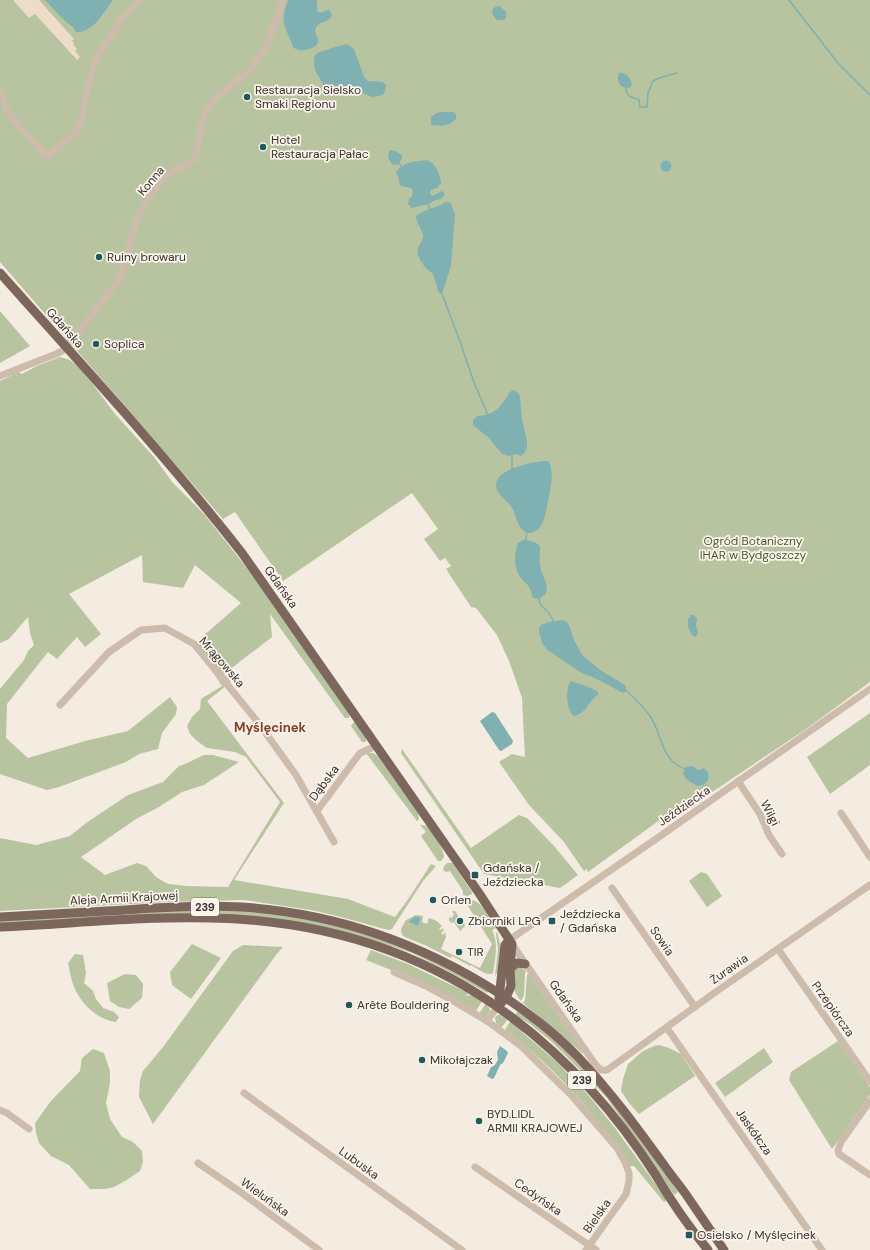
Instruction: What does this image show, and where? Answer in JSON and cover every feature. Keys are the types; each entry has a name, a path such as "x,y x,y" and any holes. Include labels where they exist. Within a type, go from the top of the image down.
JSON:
{"main road":[{"name":"Gdańska","path":"0,272 168,462 221,526 263,582 479,893 510,942"},
{"name":"Aleja Armii Krajowej","path":"0,917 192,907 242,907 280,911 332,921 389,938 430,955 483,983 503,996 540,1022 577,1056 617,1102 683,1191 724,1250"},
{"name":"Aleja Armii Krajowej","path":"0,927 192,918 240,919 290,924 332,933 368,942 422,963 456,980 498,1006 547,1046 583,1081 619,1124 652,1170 661,1187 682,1217 708,1250"},
{"path":"498,1006 503,996 511,986 506,970 510,942"},
{"path":"483,983 497,979 506,970 517,963 525,964"}],"street":[{"path":"0,91 5,100 4,106 6,110 43,153 48,156 76,133 82,118 86,94 96,58 119,22 140,0"},
{"name":"Konna","path":"66,347 92,315 121,274 138,217 152,193 173,171 189,163 195,158 206,111 215,98 250,71 266,48 283,0"},
{"path":"0,376 56,354 66,347"},
{"name":"Mrągowska","path":"60,705 109,652 141,630 165,628 197,647 257,721 296,774 317,811"},
{"name":"Jeździecka","path":"510,942 870,689"},
{"name":"Dąbska","path":"334,842 317,811 360,753 376,746"},
{"name":"Wilgi","path":"738,781 760,814 769,835 782,854"},
{"path":"841,813 870,857"},
{"name":"Żurawia","path":"601,1070 607,1070 870,885"},
{"name":"Sowia","path":"612,888 695,1007"},
{"name":"Gdańska","path":"510,942 595,1064 601,1070"},
{"name":"Przepiórcza","path":"778,949 870,1081"},
{"path":"394,972 426,986 487,1022 498,1006"},
{"name":"Bielska","path":"487,1022 521,1046 546,1069 571,1095 617,1148 625,1162 629,1173 629,1182 626,1194 588,1247"},
{"name":"Jaskółcza","path":"667,1028 822,1250"},
{"name":"Lubuska","path":"244,1093 462,1250"},
{"path":"870,1101 841,1142 838,1150 839,1154 870,1175"},
{"path":"0,1110 7,1113 29,1129"},
{"name":"Wieluńska","path":"198,1163 239,1191 319,1250"},
{"name":"Cedyńska","path":"475,1167 588,1247 596,1250"}],"green space":[{"name":"Ogród Botaniczny IHAR w Bydgoszczy","path":"0,0 870,0 870,682 809,727 684,811 674,815 668,814 588,872 587,869 584,871 564,842 529,805 499,762 512,754 525,757 522,698 509,661 497,635 476,608 471,607 446,569 451,566 445,558 440,561 424,539 438,529 412,493 283,581 235,512 223,519 0,262"},
{"path":"0,311 30,346 0,363"},
{"path":"60,357 70,360 79,367 115,414 154,457 173,483 204,514 268,595 349,714 349,718 345,718 270,614 272,637 224,674 231,682 207,701 284,803 234,880 348,899 395,917 431,864 436,866 423,881 392,929 388,930 311,910 244,900 169,902 0,911 0,838 36,845 70,836 86,823 128,795 163,782 179,766 204,755 213,755 239,762 204,785 182,792 159,807 136,819 81,857 105,875 137,863 146,866 156,877 168,884 228,887 280,802 246,757 235,752 207,748 190,734 187,726 192,717 200,709 201,699 222,686 194,644 241,603 195,565 183,588 143,582 142,555 69,594 101,634 85,647 77,637 57,659 48,652 7,704 6,738 28,758 85,741 128,731 170,697 177,707 176,714 162,733 158,749 139,754 126,762 47,790 0,774 0,689 24,660 28,651 34,645 30,633 28,617 9,639 0,643 0,381 18,372 22,374"},
{"path":"870,713 870,765 830,794 807,757"},
{"path":"355,722 366,738 366,742 362,742 351,726"},
{"path":"402,749 471,848 519,815 527,818 554,846 578,875 560,888 484,874 401,753"},
{"path":"366,753 373,753 378,756 418,813 419,819 417,821"},
{"path":"420,825 425,825 429,828 438,840 444,854 441,861 438,861 421,836 426,832"},
{"path":"447,863 452,863 454,865 472,894 467,896 463,895 463,891 450,871 446,872 443,870"},
{"path":"701,872 707,874 722,896 707,907 689,881"},
{"path":"472,900 476,901 486,911 496,928 492,930 496,952 493,973 491,974 485,973 452,956 451,958 402,935 401,929 406,920 416,915 423,916 422,922 427,924 429,918 437,921 442,926 439,929 441,930 443,928 444,930 441,933 443,935 445,932 446,937 441,949 480,968 492,944 468,906 469,902","holes":["415,916 421,918 418,926 408,922"]},
{"path":"230,910 273,913 332,924 405,947 489,990 487,993 412,953 392,946 347,933 291,921 0,924 0,920 160,911"},
{"path":"455,911 459,917 456,920 460,925 464,923 465,926 460,931 454,922 451,923 449,920 449,917 452,918 454,914 452,912"},
{"path":"497,931 501,948 498,972 495,976 498,949"},
{"path":"192,944 221,958 191,999 172,985 170,972"},
{"path":"243,945 283,947 153,1124 139,1097 140,1080 143,1071 163,1047 233,951"},
{"path":"371,950 408,964 468,993 466,996 471,995 482,1001 476,1011 428,985 366,960"},
{"path":"75,954 83,955 86,973 84,983 93,991 96,999 103,1008 114,1012 119,1017 116,1022 109,1021 97,1015 86,1005 77,993 72,981 68,963"},
{"path":"520,967 526,971 524,995 521,1001 513,986 513,973 515,969"},
{"path":"528,973 583,1054 523,1003 525,1000"},
{"path":"125,974 136,975 143,984 142,998 129,1009 119,1007 110,1001 107,983"},
{"path":"486,1003 490,1010 487,1016 484,1017 479,1014"},
{"path":"518,1011 551,1037 604,1091 678,1192 674,1195 607,1098 552,1042 530,1024 515,1015"},
{"path":"498,1015 503,1015 501,1018 504,1016 508,1019 501,1028 496,1023 495,1017"},
{"path":"511,1020 523,1033 557,1062 589,1096 615,1128 667,1200 664,1202 634,1166 629,1166 596,1119 561,1079 540,1059 505,1030"},
{"path":"838,1041 870,1087 870,1095 832,1149 789,1080 791,1072"},
{"path":"659,1045 681,1054 695,1076 639,1114 621,1091 623,1079 628,1064 643,1051"},
{"path":"764,1048 773,1062 725,1097 715,1083"},
{"path":"93,1049 104,1053 110,1071 110,1083 106,1103 110,1119 122,1137 133,1142 142,1151 143,1162 140,1171 114,1187 105,1189 90,1189 69,1165 51,1156 39,1143 35,1123 51,1101 80,1071 82,1058"}],"shaded area":[{"path":"13,0 39,0 74,39 72,41 74,43 73,45 77,49 75,51 80,57 77,60 35,14 29,18"}],"water":[{"path":"45,0 113,0 93,25 88,29 76,32 73,27 65,21"},
{"path":"288,0 317,0 317,11 320,13 327,10 330,11 332,15 329,20 320,23 316,28 315,32 318,41 316,46 302,50 298,50 293,47 284,25 285,8"},
{"path":"500,6 506,12 506,18 504,20 497,20 492,14 495,7"},
{"path":"347,44 354,49 364,77 368,81 383,82 386,85 383,95 372,97 361,92 343,94 324,86 315,70 314,57 317,53"},
{"path":"619,73 624,73 631,80 632,85 629,88 621,86 618,82"},
{"path":"442,112 453,112 456,114 456,119 445,125 431,125 431,117"},
{"path":"391,150 402,155 402,158 396,165 392,164 388,158 389,151"},
{"path":"427,160 435,166 439,173 441,183 437,188 431,190 430,193 432,196 442,191 445,194 441,199 412,208 408,204 413,191 411,188 401,186 396,173 398,169 405,164"},
{"path":"664,161 668,161 670,162 670,170 664,171 661,168 661,164"},
{"path":"446,202 451,203 455,215 451,266 442,294 438,292 433,274 423,265 419,256 418,249 423,237 416,216"},
{"path":"513,390 520,396 522,420 527,441 527,448 521,456 515,454 508,456 502,454 489,438 473,425 473,420 477,416 495,411"},
{"path":"546,461 549,462 551,467 552,477 546,514 537,530 526,533 519,526 511,506 498,492 496,483 499,477 514,468"},
{"path":"523,540 528,540 540,546 540,566 547,590 546,594 539,599 533,598 527,584 518,574 515,556 518,543"},
{"path":"691,615 694,615 697,619 696,626 698,632 696,637 692,635 688,627 688,619"},
{"path":"562,620 567,622 582,655 600,670 625,685 627,691 623,693 580,672 549,651 543,645 539,632 541,625"},
{"path":"571,681 591,688 599,694 582,712 574,716 569,709 567,699 568,688"},
{"path":"492,712 495,713 513,741 512,744 501,751 480,721"},
{"path":"693,766 698,770 704,768 708,772 708,781 704,785 697,786 686,779 683,773 686,767"},
{"path":"415,916 421,918 418,926 408,922"},
{"path":"500,1046 508,1053 492,1079 487,1076 491,1067 494,1066 498,1060 497,1052"}],"waterway":[{"path":"789,0 838,63 870,95"},
{"path":"626,88 627,94 630,97 639,100 640,107 647,107 648,93 653,81 677,73"},
{"path":"428,204 430,209"},
{"path":"442,294 475,385 488,415"},
{"path":"512,455 512,469"},
{"path":"526,540 527,533"},
{"path":"539,599 540,604 549,613 554,622"},
{"path":"627,691 650,716 666,753 671,760 685,769"}],"place":[{"name":"Restauracja Sielsko Smaki Regionu","path":"247,97"},
{"name":"Hotel Restauracja Pałac","path":"263,147"},
{"name":"Ruiny browaru","path":"99,257"},
{"name":"Soplica","path":"96,344"},
{"name":"Gdańska / Jeździecka","path":"475,875"},
{"name":"Orlen","path":"433,900"},
{"name":"Zbiorniki LPG","path":"460,921"},
{"name":"Jeździecka / Gdańska","path":"552,921"},
{"name":"TIR","path":"459,952"},
{"name":"Arête Bouldering","path":"349,1005"},
{"name":"Mikołajczak","path":"422,1060"},
{"name":"BYD.LIDL ARMII KRAJOWEJ","path":"479,1121"},
{"name":"Osielsko / Myślęcinek","path":"689,1235"}],"district":[{"name":"Myślęcinek","path":"270,727"}]}
